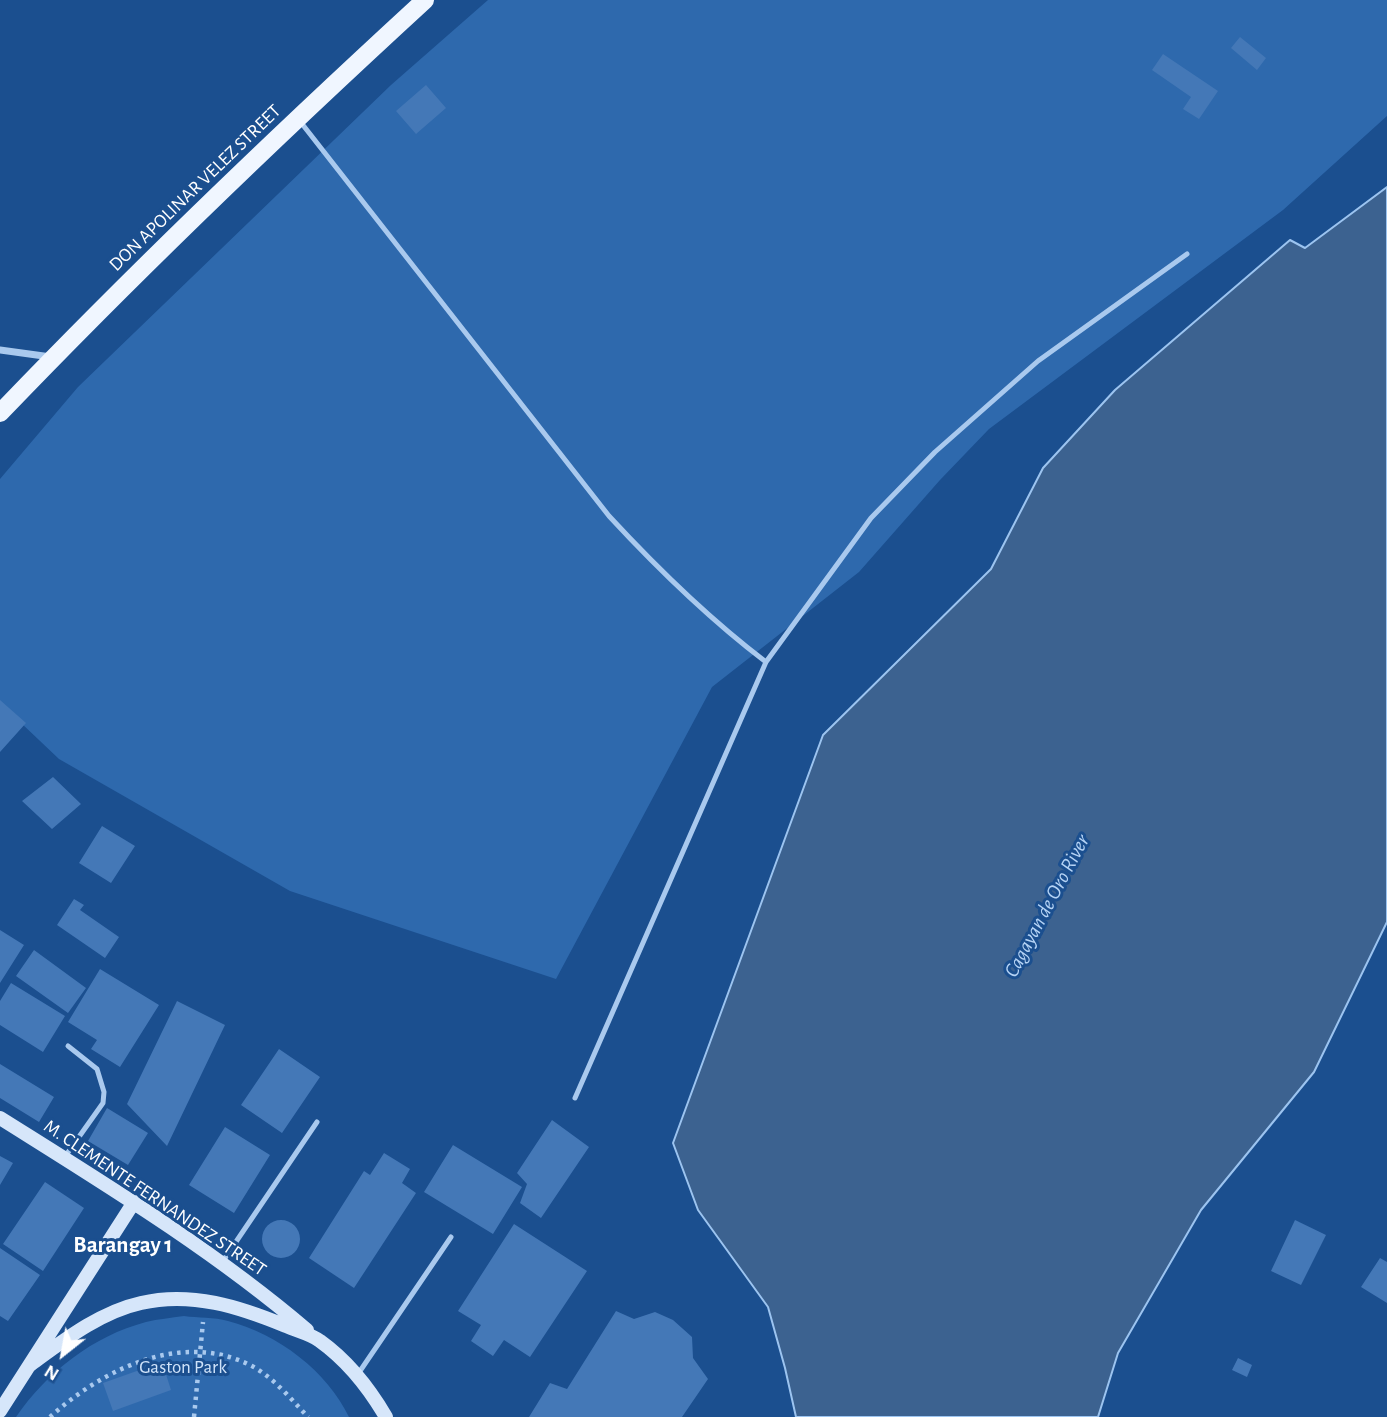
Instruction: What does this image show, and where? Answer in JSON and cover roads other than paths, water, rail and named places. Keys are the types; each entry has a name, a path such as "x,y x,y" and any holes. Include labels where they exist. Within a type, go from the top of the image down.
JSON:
{"main road":[{"name":"DON APOLINAR VELEZ STREET","path":"0,413 53,357 297,118 425,0"}],"street":[{"path":"0,350 53,357"},
{"name":"M. CLEMENTE FERNANDEZ STREET","path":"0,1118 134,1202 222,1263 319,1340 358,1375 386,1417"},
{"path":"0,1411 134,1202"},
{"path":"30,1365 71,1335 121,1309 162,1300 194,1298 225,1304 319,1340"}],"lane":[{"path":"297,118 609,516 661,572 704,612 766,662"},
{"path":"575,1098 766,662 871,518 934,452 1038,361 1187,254"},
{"path":"64,1158 103,1103 104,1091 97,1069 68,1045"},
{"path":"222,1263 317,1122"},
{"path":"358,1375 451,1237"}],"water":[{"name":"Cagayan de Oro River","path":"1387,187 1387,922 1314,1072 1201,1210 1118,1353 1098,1417 796,1417 768,1307 698,1210 673,1143 823,735 991,569 1043,468 1115,390 1290,240 1305,248"}],"district":[{"name":"Barangay 1","path":"123,1245"}],"park label":[{"name":"Gaston Park","path":"183,1367"}]}
